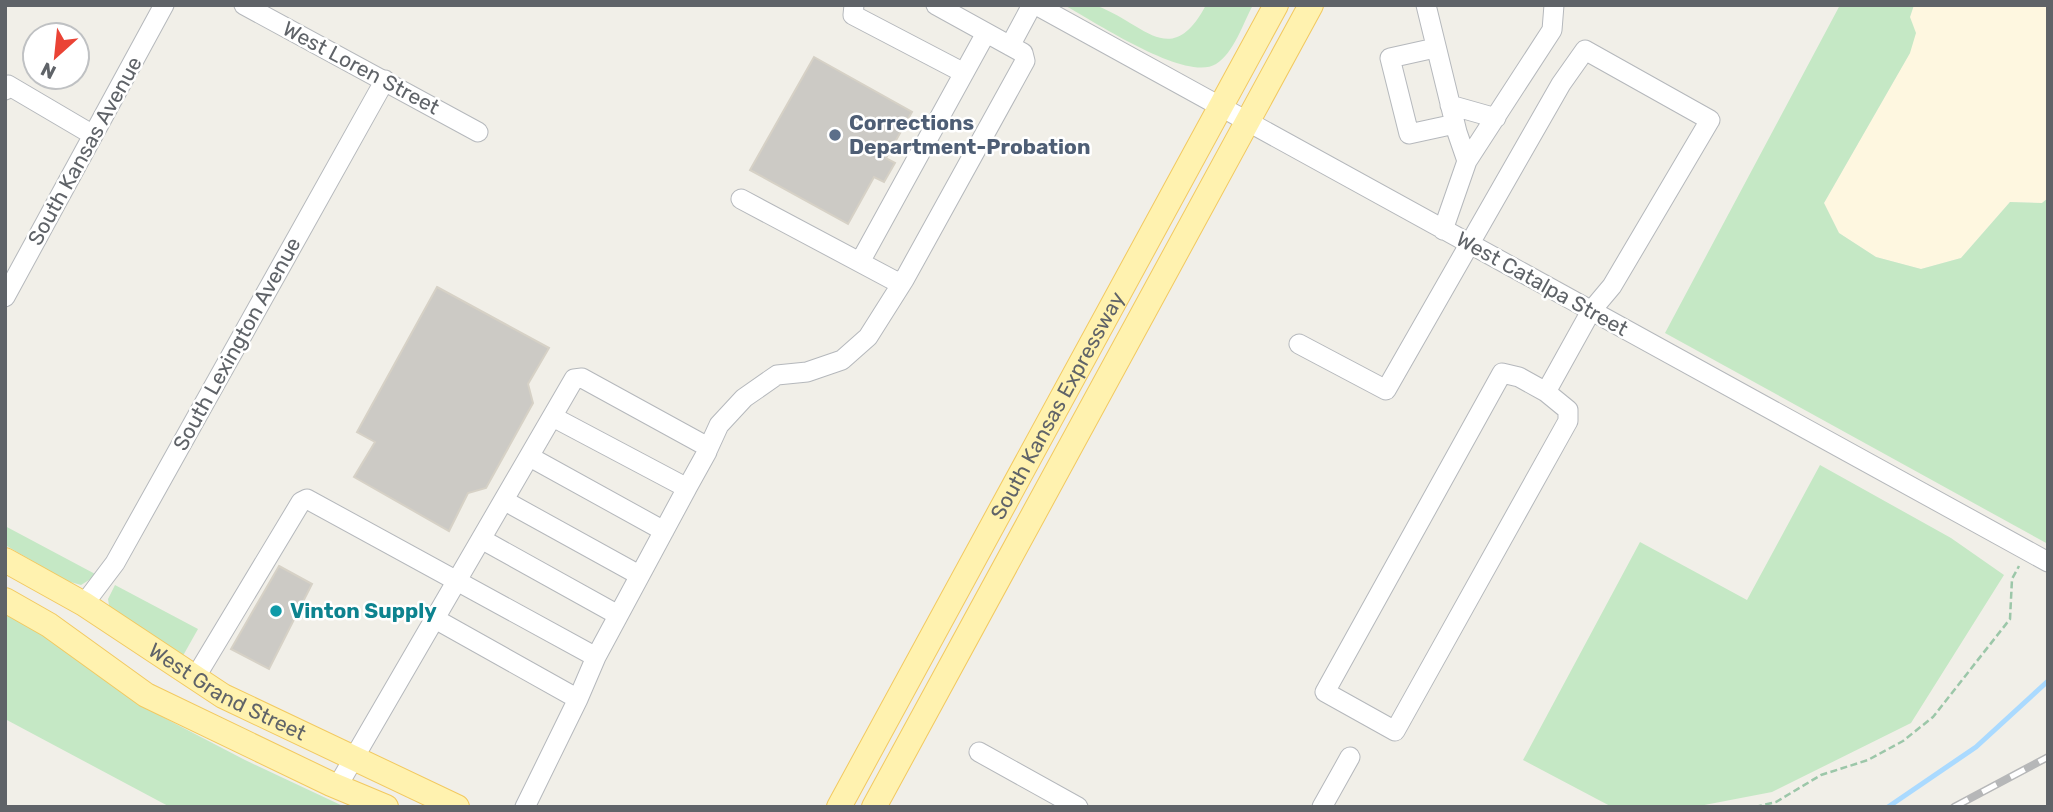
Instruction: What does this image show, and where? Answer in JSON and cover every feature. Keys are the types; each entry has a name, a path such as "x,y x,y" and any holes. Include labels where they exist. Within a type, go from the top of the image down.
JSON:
{"main road":[{"name":"South Kansas Expressway","path":"839,807 1276,5"},
{"name":"South Kansas Expressway","path":"874,807 1311,5"},
{"name":"West Grand Street","path":"5,560 83,604 223,696 457,807"},
{"name":"West Grand Street","path":"5,600 48,625 146,695 337,787 386,807"}],"street":[{"name":"South Kansas Avenue","path":"5,297 164,5"},
{"name":"West Loren Street","path":"244,5 478,132"},
{"path":"854,5 853,15 964,73"},
{"path":"525,807 579,699 596,657 719,425 744,398 777,375 807,372 842,360 868,337 904,280 1025,61 1023,53 936,5"},
{"path":"1010,46 1034,5"},
{"name":"West Catalpa Street","path":"1034,5 2048,562"},
{"path":"1426,5 1435,48 1467,161"},
{"path":"1443,230 1467,161 1552,30 1554,5"},
{"path":"860,262 986,33"},
{"path":"1435,48 1390,58 1409,134 1455,124"},
{"path":"1299,344 1386,390 1561,83 1585,50 1710,120 1612,286 1591,312 1546,392"},
{"name":"South Lexington Avenue","path":"83,604 115,563 385,80"},
{"path":"5,90 8,85 93,135"},
{"path":"1450,104 1496,118"},
{"path":"741,200 895,281 904,280"},
{"path":"1502,373 1519,377 1546,392 1569,410 1568,421 1395,731 1325,692 1502,373"},
{"path":"337,787 578,377 708,449"},
{"path":"553,417 687,488"},
{"path":"530,457 664,531"},
{"path":"195,678 301,502 307,499 596,657"},
{"path":"505,501 639,575"},
{"path":"483,540 618,615"},
{"path":"437,620 579,699"},
{"path":"979,752 1078,807"},
{"path":"1322,807 1349,757"}],"path":[{"path":"1755,807 1776,802 1821,775 1868,760 1903,741 1933,717 2010,619 2012,579 2026,550"},
{"path":"1582,807 1589,807"}],"shaded area":[{"path":"1914,5 2048,5 2048,198 2042,203 2010,202 1961,258 1921,269 1876,257 1839,233 1824,203 1910,53 1910,17"}],"green space":[{"path":"1064,5 1097,6 1156,37 1169,39 1181,35 1193,25 1206,5 1253,5 1228,53 1216,64 1202,68 1184,65 1140,48"},
{"path":"1840,5 1914,5 1910,17 1916,33 1910,53 1824,203 1839,233 1876,257 1921,269 1961,258 2010,202 2042,203 2048,198 2048,544 1665,333"},
{"path":"1820,465 1951,538 2004,575 1911,723 1772,792 1694,807 1612,807 1523,760 1640,542 1747,600"},
{"path":"5,526 97,575 81,585 67,581 5,545"},
{"path":"115,585 198,629 180,661 110,612 108,599"},
{"path":"5,607 151,711 245,760 345,807 170,807 5,719"}],"building":[{"name":"Corrections Department-Probation","path":"814,57 912,112 886,158 895,163 884,182 874,177 848,224 750,170"},
{"path":"437,287 549,348 528,384 533,403 486,488 468,493 449,531 354,477 375,442 357,432"},
{"name":"Vinton Supply","path":"279,566 312,584 269,669 231,649"}],"waterway":[{"path":"1888,807 1976,747 2048,681"}],"railway":[{"path":"1954,807 2048,757"}],"place":[{"name":"Corrections Department-Probation","path":"835,135"},
{"name":"Vinton Supply","path":"276,611"}]}
